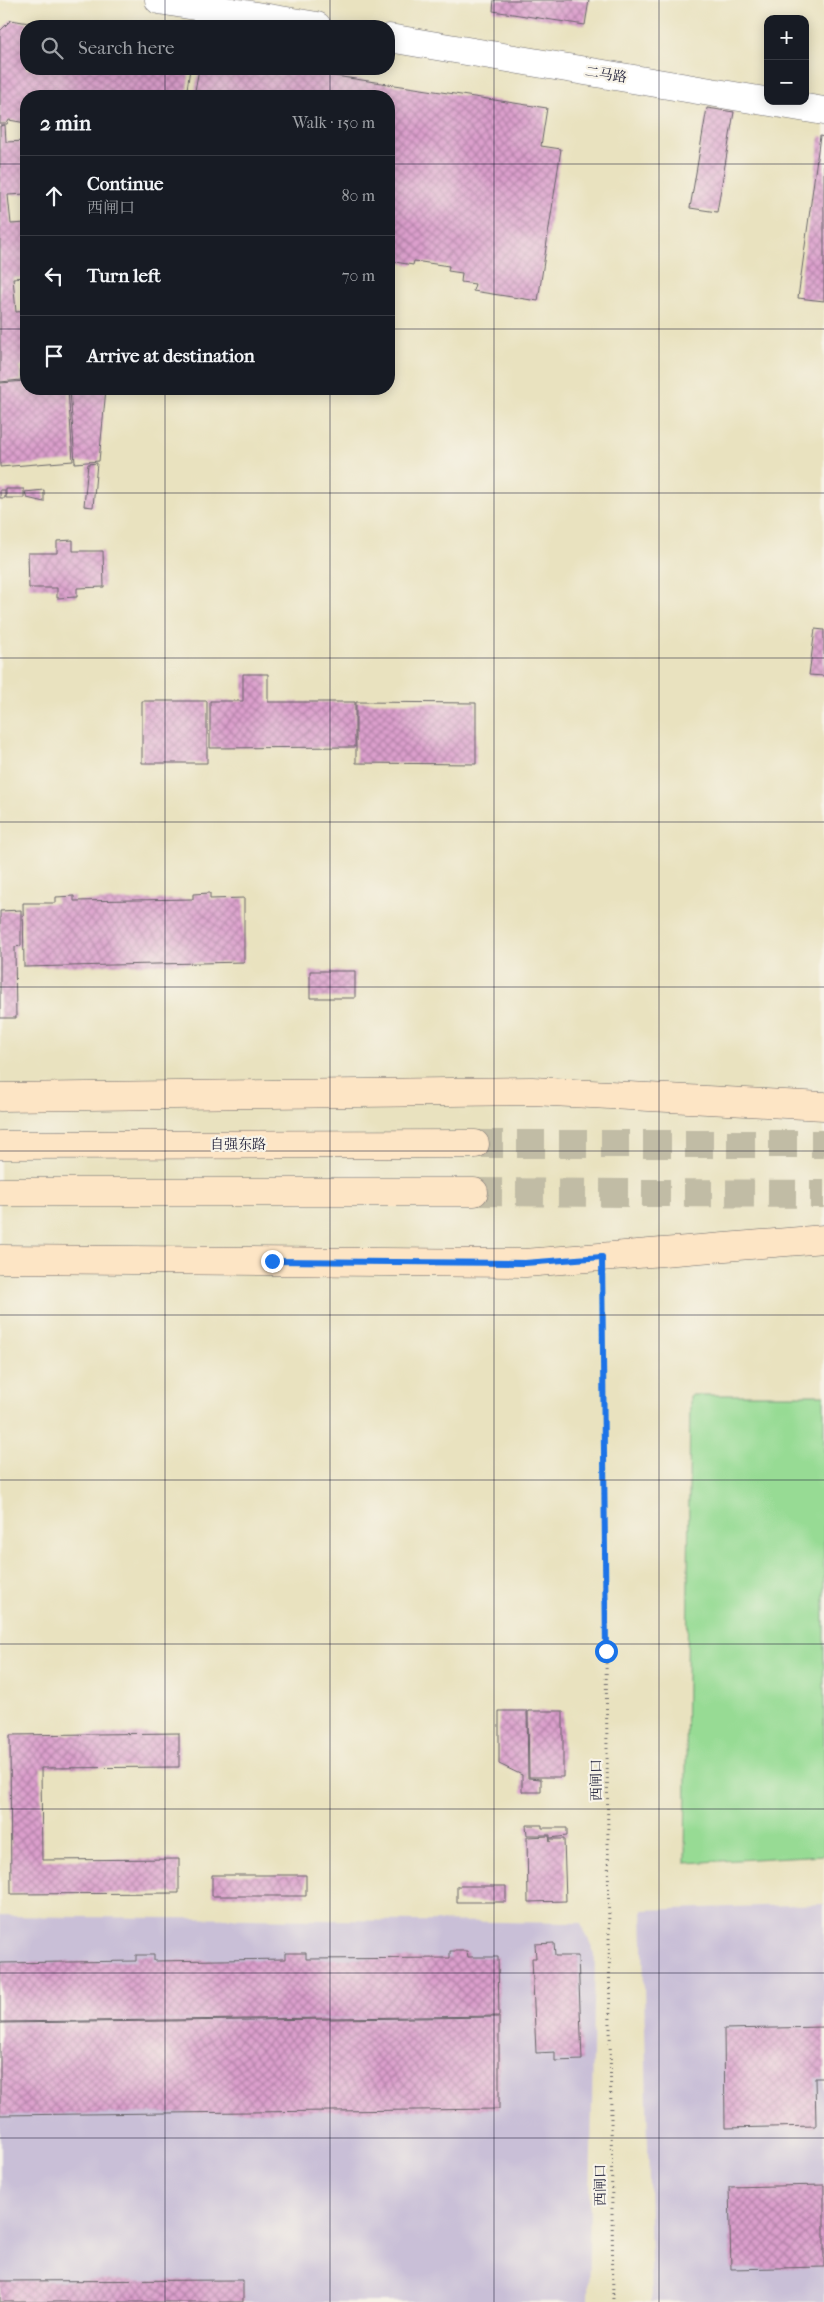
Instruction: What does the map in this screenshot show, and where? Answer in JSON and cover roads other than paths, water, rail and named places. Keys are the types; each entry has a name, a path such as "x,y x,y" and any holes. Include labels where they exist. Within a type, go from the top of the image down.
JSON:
{"main road":[{"path":"0,1097 532,1091 824,1106"},
{"name":"自强东路","path":"0,1145 475,1144"},
{"path":"0,1192 474,1192"},
{"path":"0,1259 525,1263 824,1239"}],"street":[{"path":"159,0 281,20"},
{"name":"二马路","path":"395,39 824,111"}],"tunnel":[{"path":"475,1144 824,1144"},
{"path":"474,1192 824,1194"}]}
